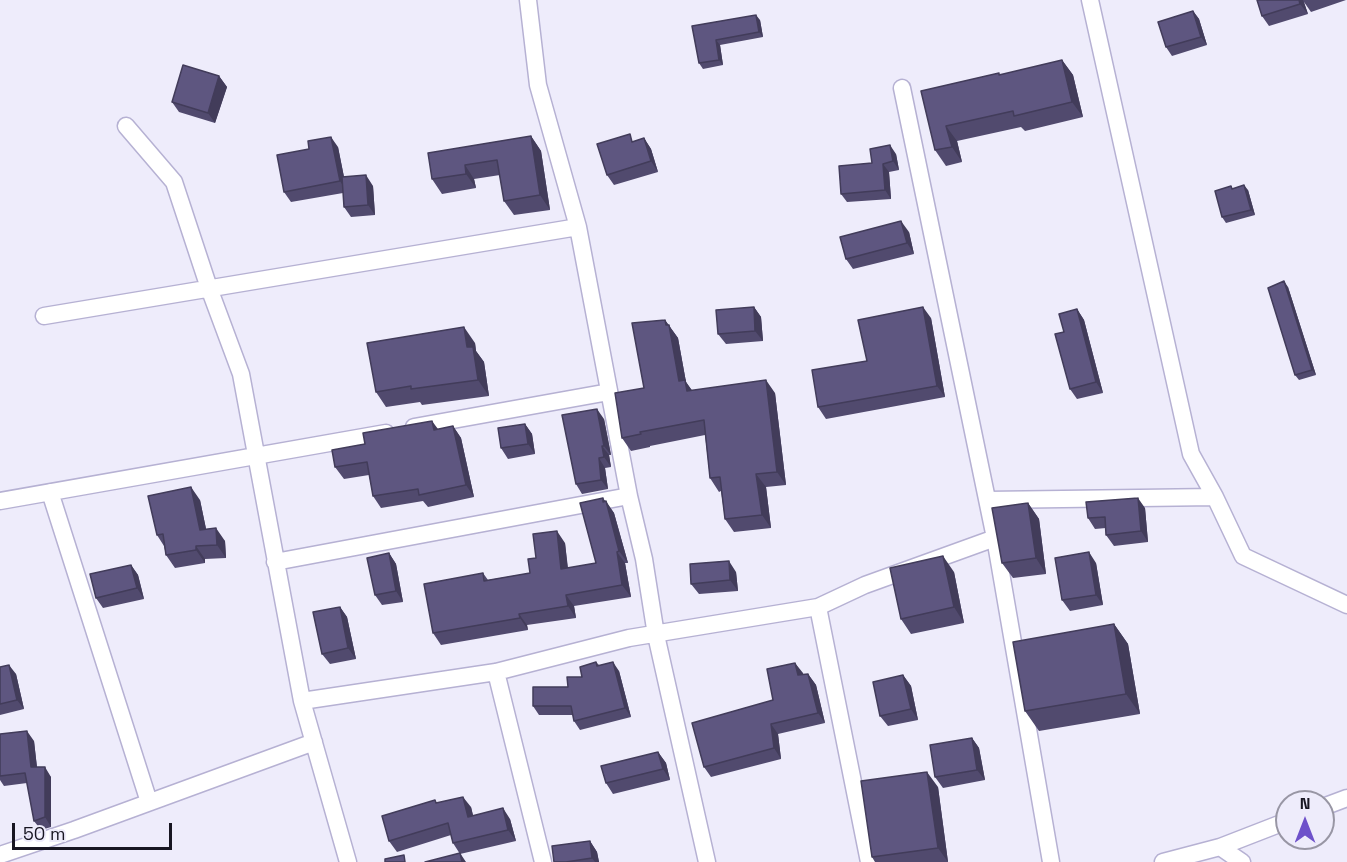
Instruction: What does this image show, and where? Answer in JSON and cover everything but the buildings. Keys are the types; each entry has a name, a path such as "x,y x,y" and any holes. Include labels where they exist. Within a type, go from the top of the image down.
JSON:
{"street":[{"path":"528,0 537,85 578,227 629,496 644,559 656,635 707,862"},
{"path":"1090,0 1191,454 1215,497 1243,556 1347,605"},
{"path":"902,88 987,501 1051,862"},
{"path":"126,126 174,182 209,288 241,374 302,701 348,862"},
{"path":"44,316 578,227"},
{"path":"0,501 609,392"},
{"path":"50,492 149,802"},
{"path":"275,562 629,496"},
{"path":"987,501 1215,497"},
{"path":"302,701 496,672 629,638 818,607 865,585 994,538"},
{"path":"818,607 869,862"},
{"path":"496,672 543,862"},
{"path":"0,855 314,742"},
{"path":"1163,862 1220,847 1275,826"},
{"path":"1220,847 1242,862"}]}
